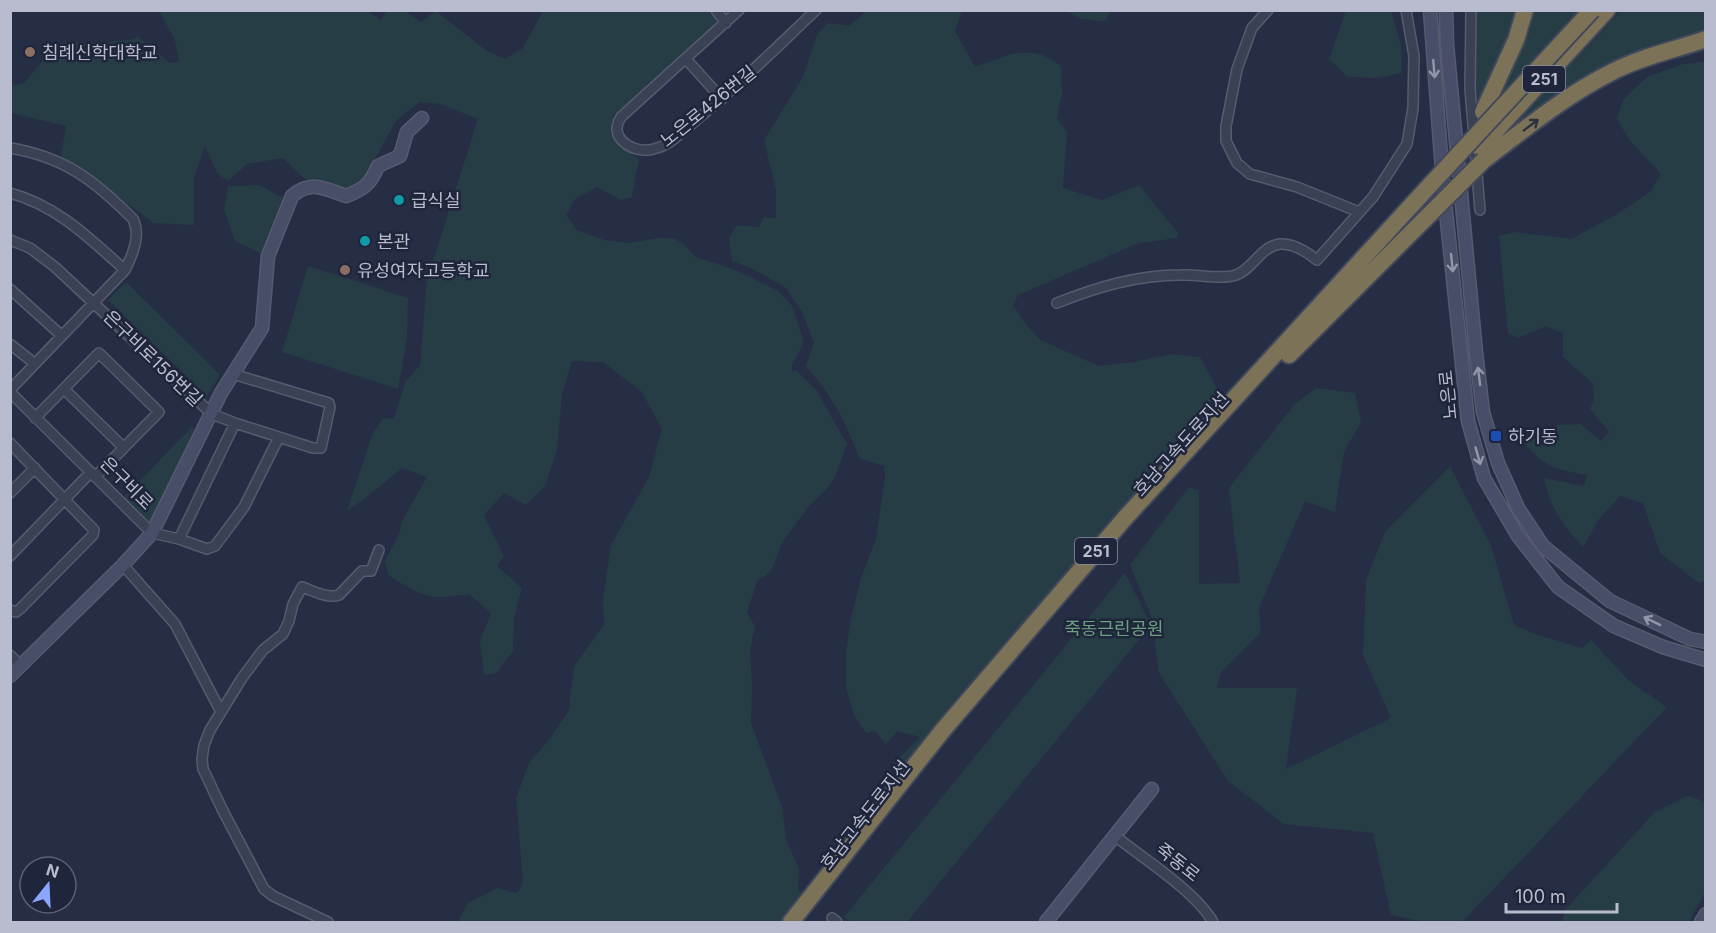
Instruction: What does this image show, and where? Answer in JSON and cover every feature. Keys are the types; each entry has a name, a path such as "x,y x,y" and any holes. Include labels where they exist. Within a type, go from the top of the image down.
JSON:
{"highway":[{"path":"1423,201 1483,112 1513,48 1525,10"},
{"name":"호남고속도로지선","path":"790,922 943,730 1125,518 1270,367 1423,201 1592,10"},
{"name":"호남고속도로지선","path":"1423,201 1607,10"},
{"path":"1423,201 1484,160 1537,120 1614,70 1706,39"},
{"name":"호남고속도로지선","path":"805,922 952,736 1270,367"}],"street":[{"path":"716,10 726,23"},
{"name":"노은로426번길","path":"739,10 621,117 617,128 621,139 631,147 640,150 659,148 722,99 816,10"},
{"path":"1268,10 1252,28 1237,69 1226,126 1226,141 1237,163 1250,174 1297,187 1359,212"},
{"path":"1057,303 1095,288 1122,281 1180,274 1234,276 1244,271 1269,247 1281,244 1306,251 1317,260 1373,197 1407,144 1411,128 1414,56 1406,10"},
{"name":"노은로","path":"1430,10 1443,183 1468,421 1484,478 1518,537 1558,587 1614,626 1706,660"},
{"name":"노은로","path":"1446,10 1459,178 1483,412 1498,463 1518,508 1544,546 1610,601 1690,639 1706,642"},
{"path":"1471,10 1470,89 1480,210"},
{"path":"686,59 722,99"},
{"path":"279,437 244,507 214,546 207,549 152,533 233,374 262,328 268,256 292,196 300,189 315,185 346,196 362,190 372,180 378,166 400,156 407,132 422,118"},
{"name":"은구비로156번길","path":"10,148 51,158 73,170 106,192 133,219 137,227 136,239 125,270 34,363 10,391"},
{"path":"1459,178 1476,176"},
{"path":"10,193 60,214 125,270"},
{"name":"은구비로156번길","path":"10,240 30,248 44,258 212,414"},
{"path":"10,289 61,335"},
{"path":"10,344 34,363"},
{"path":"10,556 65,499 124,448 159,412 99,353 35,418"},
{"path":"212,414 313,448 321,448 330,408 329,403 233,374"},
{"path":"64,389 124,448"},
{"name":"은구비로","path":"10,391 152,533 123,565 10,676"},
{"path":"178,539 235,423"},
{"path":"10,443 94,530 93,535 20,609 16,612 10,610"},
{"path":"10,493 35,468"},
{"path":"328,922 273,896 264,889 222,809 203,769 202,759 210,730 242,678 263,650 283,634 293,604 303,587 334,597 339,595 362,571 371,571 379,550"},
{"path":"123,565 176,624 221,712"},
{"path":"10,655 21,666"},
{"path":"1046,922 1152,789"},
{"name":"죽동로","path":"1115,836 1193,897 1205,909 1213,922"},
{"path":"1701,922 1706,914"}],"green space":[{"path":"366,10 381,20 387,11 404,10 421,22 436,11 487,51 505,59 523,48 543,11 711,11 717,18 715,25 615,114 611,134 621,147 639,159 632,197 621,200 597,187 575,199 566,215 577,230 604,240 627,243 660,238 675,239 684,244 696,257 733,269 777,290 792,306 803,339 802,346 792,365 792,371 797,371 817,391 847,444 835,477 826,490 809,506 783,541 771,571 757,580 747,613 755,626 750,650 751,723 782,807 786,839 799,869 798,888 803,898 785,922 458,922 468,903 497,888 517,893 523,883 516,798 529,763 551,737 569,710 574,666 604,625 603,599 611,545 649,477 662,429 642,392 603,362 572,361 562,394 557,451 545,486 526,505 504,493 484,515 504,556 497,566 522,588 514,618 513,651 496,673 484,675 480,641 491,613 469,594 444,597 426,595 388,575 385,561 399,535 402,521 427,477 402,468 347,511 372,435 383,418 394,419 405,382 420,365 427,280 478,119 440,104 419,102 396,121 360,186 342,192 304,178 283,158 247,164 228,181 217,173 205,146 194,178 194,225 154,223 61,156 66,126 11,113 10,83 14,85 24,83 55,46 66,42 103,43 134,39 137,36 170,63 179,62 175,40 159,11"},
{"path":"868,10 962,11 955,31 975,67 1009,55 1029,52 1050,58 1061,66 1062,94 1057,119 1067,132 1063,188 1102,200 1139,185 1178,233 1177,238 1139,243 1018,295 1013,305 1040,340 1099,366 1172,354 1200,357 1219,392 901,774 893,771 893,764 920,737 897,731 886,744 875,731 866,733 854,715 846,687 846,652 851,619 861,578 876,539 885,478 884,466 859,458 837,409 806,366 814,343 802,312 786,288 755,270 732,261 729,238 737,225 759,227 764,217 776,218 776,190 764,140 803,77 817,35 828,23 849,26"},
{"path":"1066,11 1111,11 1104,22 1079,18"},
{"path":"1346,11 1391,11 1401,45 1402,73 1376,78 1348,77 1329,59"},
{"path":"1475,11 1518,11 1511,36 1482,100 1475,107 1472,91"},
{"path":"1532,11 1580,11 1487,114"},
{"path":"1621,11 1705,11 1705,29 1632,56 1502,140 1535,101"},
{"path":"1705,62 1706,580 1699,583 1660,553 1643,503 1620,496 1599,519 1583,547 1558,516 1544,478 1584,486 1587,475 1553,467 1540,459 1525,444 1558,425 1580,424 1601,441 1609,432 1590,409 1594,400 1593,384 1563,357 1563,333 1546,326 1518,338 1508,333 1499,236 1515,232 1571,239 1616,215 1650,192 1661,174 1630,141 1617,119 1623,100 1647,77 1683,64"},
{"path":"259,185 283,198 262,254 235,241 224,210 228,186"},
{"path":"308,266 408,298 407,338 398,389 282,352"},
{"path":"126,282 220,375 207,396 108,300"},
{"path":"1316,388 1355,393 1361,422 1344,452 1335,512 1305,501 1259,608 1261,632 1221,672 1217,688 1297,688 1286,769 1391,718 1363,655 1366,580 1385,532 1450,466 1491,546 1514,625 1582,648 1591,640 1629,681 1667,707 1462,922 1425,922 1391,915 1373,833 1284,824 1228,781 1158,671 1153,621 1130,565 1189,487 1199,491 1199,584 1240,583 1229,488 1294,405"},
{"path":"192,427 194,429 152,521 148,520 124,497"},
{"name":"죽동근린공원","path":"1125,573 1151,625 907,922 850,922 844,917"},
{"path":"1688,796 1706,802 1705,892 1689,922 1562,922 1565,910 1655,812"}],"place":[{"name":"침례신학대학교","path":"30,52"},
{"name":"급식실","path":"399,200"},
{"name":"본관","path":"365,241"},
{"name":"유성여자고등학교","path":"345,270"},
{"name":"하기동","path":"1496,436"}]}
